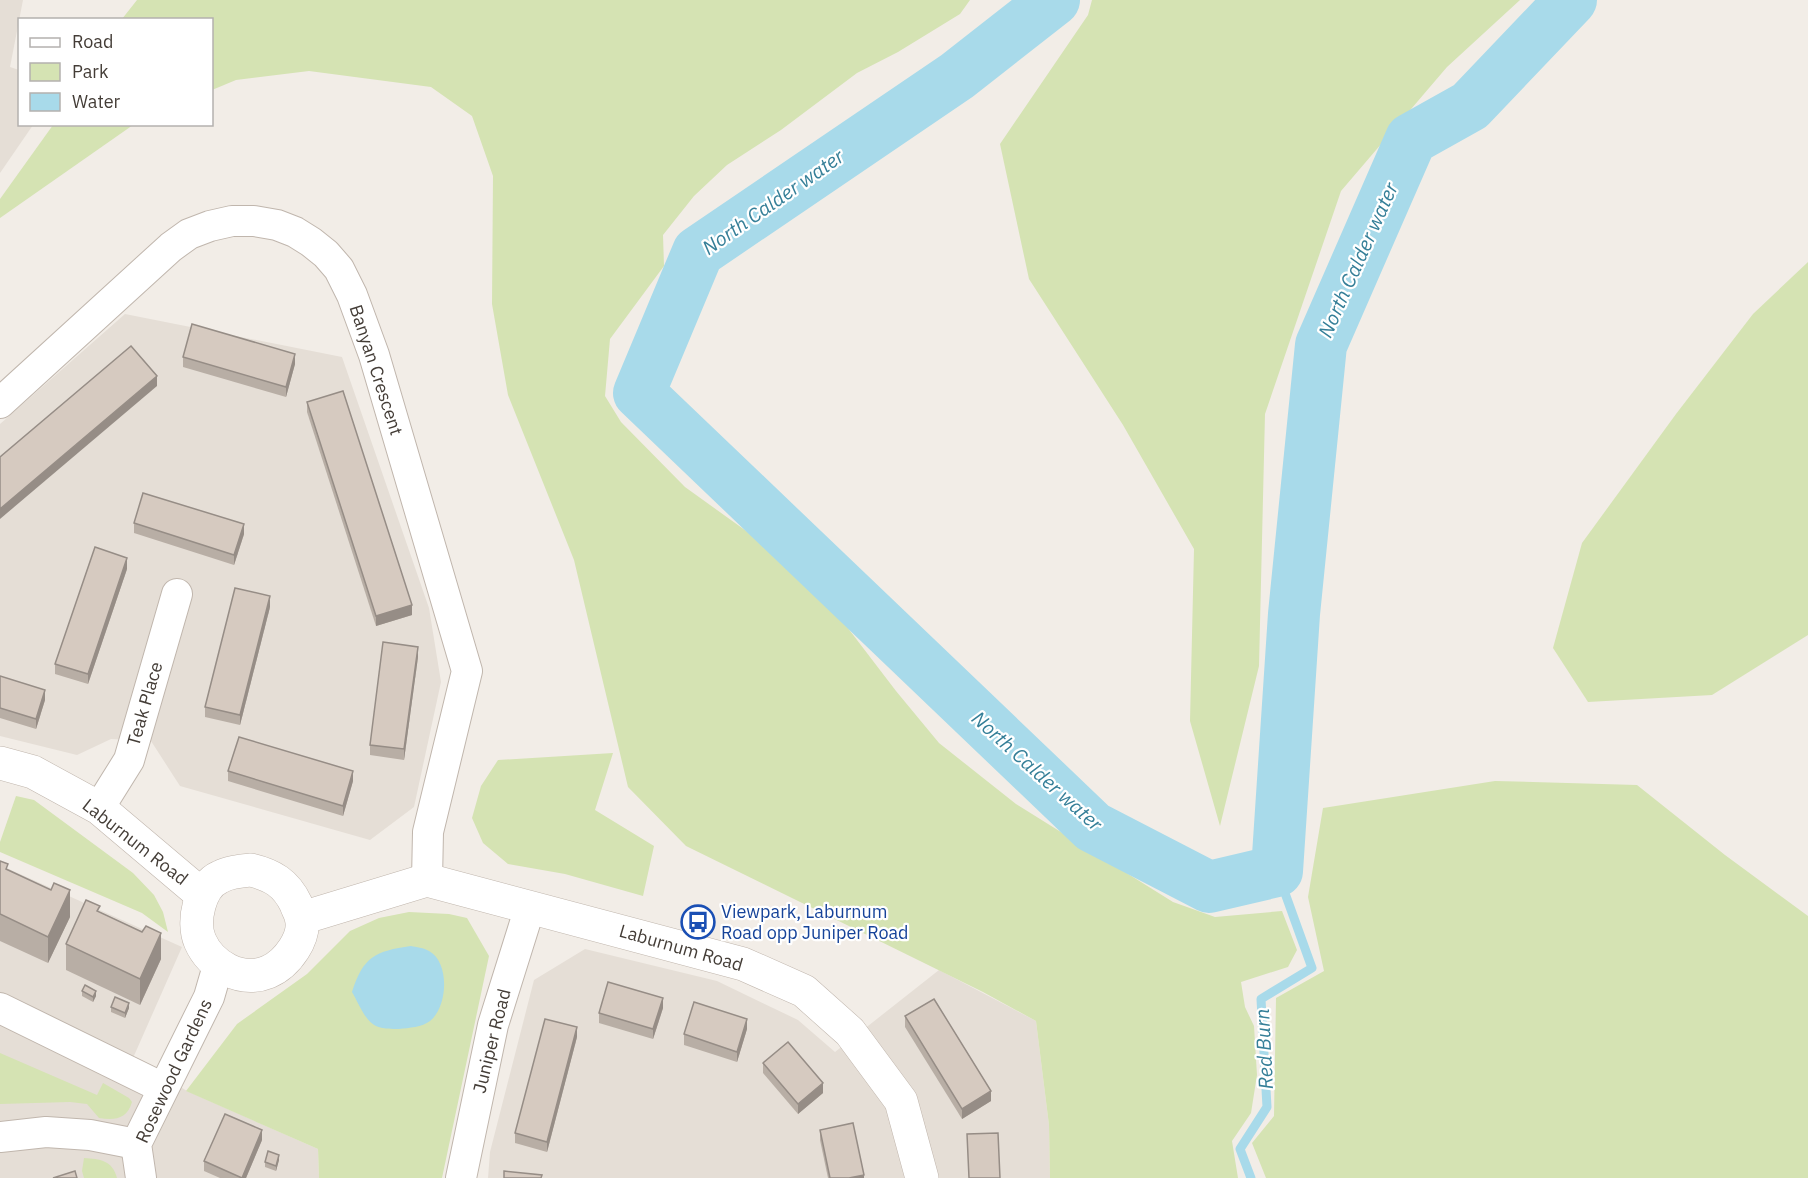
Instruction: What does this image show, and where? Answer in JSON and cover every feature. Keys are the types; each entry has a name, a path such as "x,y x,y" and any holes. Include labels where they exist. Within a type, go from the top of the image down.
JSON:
{"street":[{"name":"Banyan Crescent","path":"0,403 171,247 189,234 232,221 255,221 277,225 295,232 326,254 346,282 374,355 467,671 428,832 427,880"},
{"name":"Teak Place","path":"99,808 129,759 177,594"},
{"name":"Laburnum Road","path":"0,763 33,772 99,808 202,895"},
{"path":"251,870 268,873 282,883 293,897 302,918 301,934 296,947 282,962 268,972 233,973 218,966 206,953 199,937 196,919 202,895 218,877 251,870"},
{"name":"Laburnum Road","path":"427,880 743,964 804,991 850,1032 901,1101 922,1178"},
{"path":"302,918 427,880"},
{"name":"Juniper Road","path":"461,1178 493,1025 530,907"},
{"name":"Rosewood Gardens","path":"141,1178 136,1144 209,997 218,966"},
{"path":"0,1008 164,1088"},
{"path":"0,1137 46,1132 90,1135 136,1144"}],"shaded area":[{"path":"0,0 23,0 10,67 18,70 18,126 32,126 0,173"},
{"path":"125,314 342,357 429,608 441,682 414,807 370,840 180,786 151,741 111,739 77,755 0,736 0,424"},
{"path":"0,865 182,947 133,1058 187,1091 318,1149 319,1178 0,1178"},
{"path":"585,949 717,981 798,1020 835,1052 939,970 1036,1021 1049,1125 1050,1178 488,1178 490,1152 534,980"}],"green space":[{"path":"137,0 970,0 960,14 898,52 857,73 781,130 727,165 694,196 663,235 664,266 610,339 605,396 621,422 685,487 799,569 939,743 1016,804 1173,902 1215,917 1282,911 1297,950 1288,967 1241,982 1245,1007 1254,1026 1257,1075 1251,1113 1232,1141 1238,1178 1050,1178 1049,1125 1036,1021 983,992 686,846 628,787 574,560 508,395 492,304 493,176 472,116 431,87 309,71 236,80 213,90 213,18 123,18"},
{"path":"1092,0 1520,0 1447,67 1341,191 1265,414 1259,666 1220,826 1190,721 1194,549 1123,425 1029,279 1000,144 1088,15"},
{"path":"52,126 132,126 0,218 0,199"},
{"path":"1808,262 1808,635 1712,695 1588,702 1553,648 1582,543 1676,414 1753,314"},
{"path":"613,753 595,810 654,846 643,896 565,874 508,864 483,843 472,818 481,786 498,760"},
{"path":"1495,781 1637,785 1725,855 1808,916 1808,1178 1266,1178 1252,1143 1274,1116 1276,998 1324,971 1308,897 1323,808"},
{"path":"16,796 34,800 133,873 154,895 163,912 168,932 142,913 0,852 0,842"},
{"path":"409,912 449,914 467,918 489,956 442,1178 319,1178 318,1149 186,1091 237,1024 307,974 350,931 379,918"},
{"path":"0,1053 97,1095 103,1083 129,1098 132,1102 130,1108 123,1116 110,1119 99,1118 87,1104 70,1102 0,1104"},
{"path":"84,1158 109,1164 117,1178 84,1178 82,1171"}],"water":[{"path":"411,946 429,951 441,965 444,985 440,1006 430,1021 419,1026 399,1029 376,1026 365,1016 352,992 356,980 366,963 372,958 388,950"}],"building":[{"path":"192,324 295,354 286,387 183,357"},
{"path":"131,346 157,376 0,509 0,457"},
{"path":"343,391 412,605 376,616 307,402"},
{"path":"143,493 244,524 234,555 134,523"},
{"path":"95,547 127,558 88,674 55,664"},
{"path":"235,588 270,596 240,715 205,707"},
{"path":"383,642 418,647 404,749 370,745"},
{"path":"0,676 45,690 36,719 0,708"},
{"path":"239,737 353,771 343,806 228,771"},
{"path":"0,861 8,864 6,869 51,890 54,883 70,890 48,937 0,914"},
{"path":"86,900 100,906 97,911 142,932 146,926 161,933 140,979 66,944"},
{"path":"608,982 663,998 653,1029 599,1013"},
{"path":"85,985 96,991 93,997 82,991"},
{"path":"115,997 129,1003 125,1013 111,1007"},
{"path":"934,999 991,1091 962,1109 905,1016"},
{"path":"694,1002 747,1019 737,1052 684,1034"},
{"path":"545,1019 577,1027 547,1142 515,1133"},
{"path":"788,1042 823,1083 798,1104 763,1063"},
{"path":"225,1114 262,1130 242,1178 204,1161"},
{"path":"853,1123 864,1175 830,1178 820,1130"},
{"path":"998,1133 1000,1178 969,1178 967,1134"},
{"path":"268,1151 279,1155 276,1166 265,1162"},
{"path":"75,1171 77,1178 53,1178"},
{"path":"504,1171 542,1175 541,1178 504,1178"}],"waterway":[{"name":"North Calder water","path":"1054,0 957,76 698,252 639,393 1093,827 1209,887 1277,871 1294,614 1321,345 1411,139 1470,106 1571,0"},
{"name":"Red Burn","path":"1251,1178 1240,1149 1267,1107 1261,999 1312,968 1277,871"}],"place":[{"name":"Viewpark, Laburnum Road opp Juniper Road","path":"698,922"}]}
